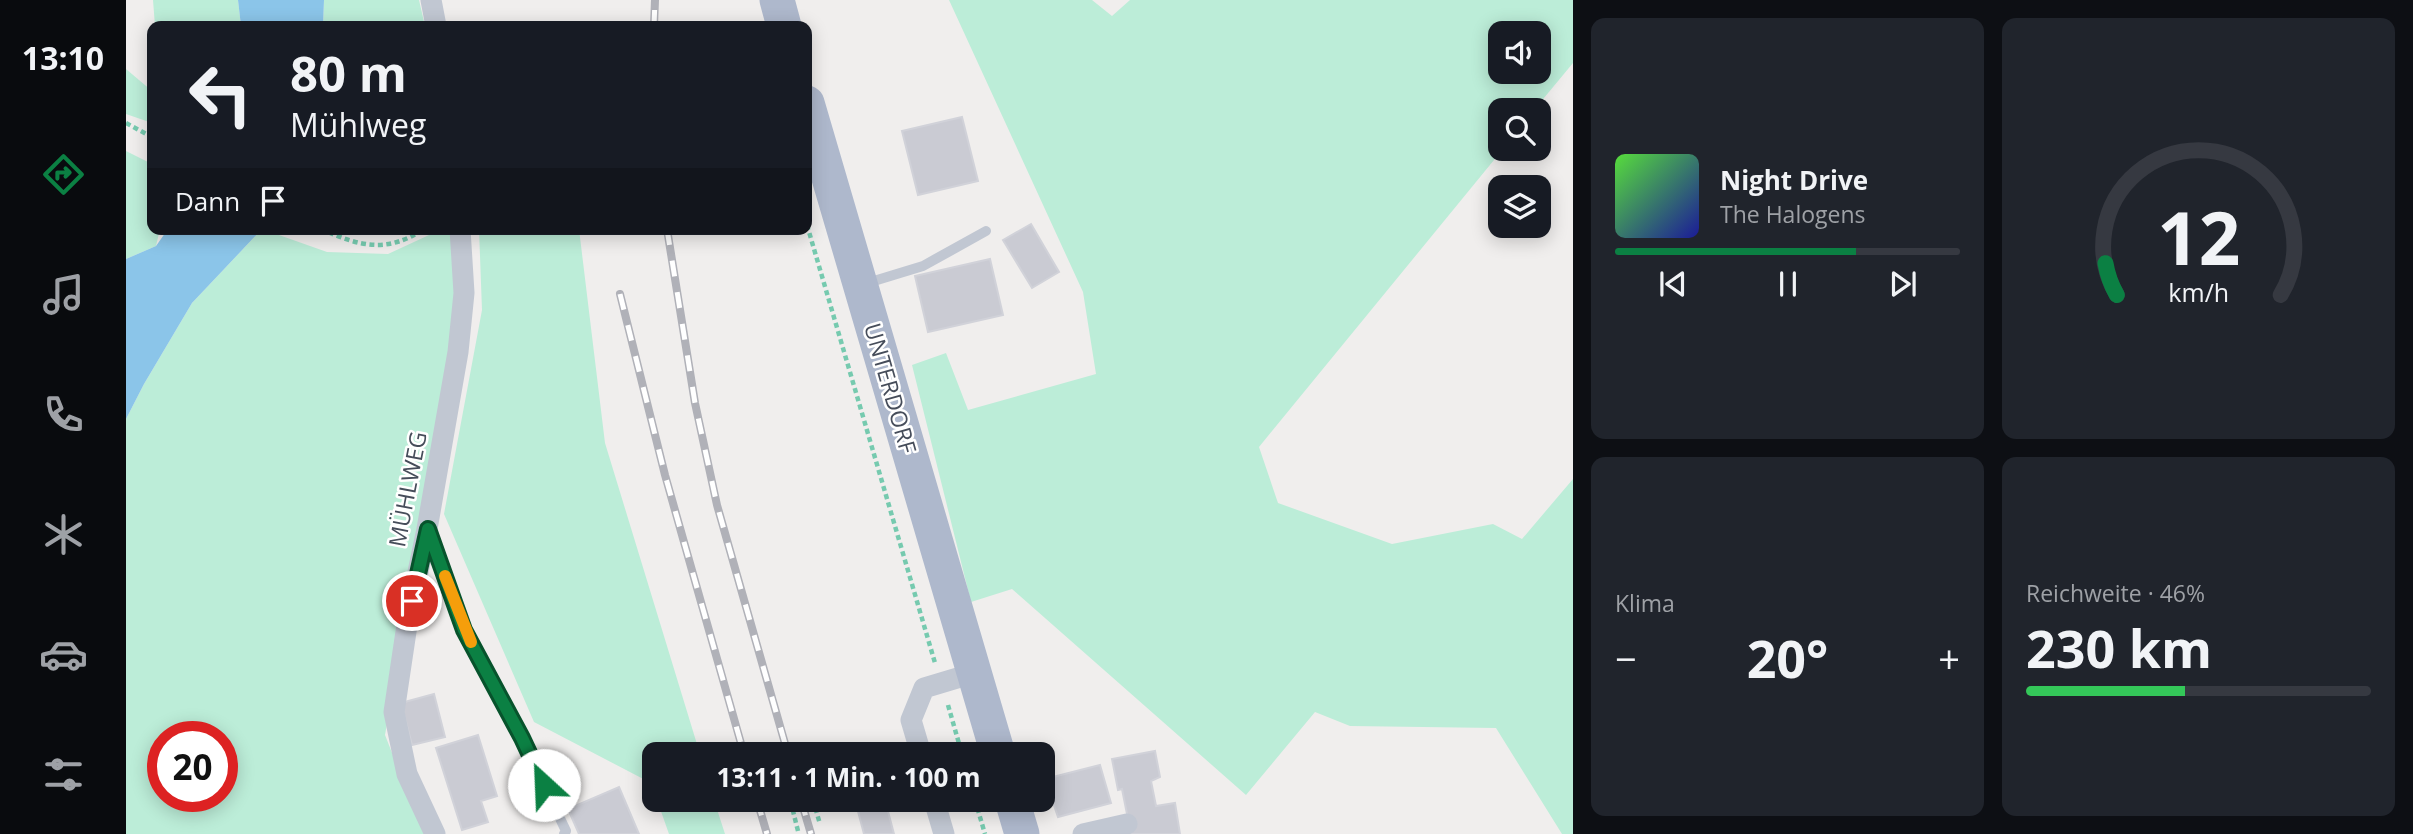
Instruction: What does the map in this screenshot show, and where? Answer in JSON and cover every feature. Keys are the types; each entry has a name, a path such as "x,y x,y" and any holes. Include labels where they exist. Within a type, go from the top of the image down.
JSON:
{"main road":[{"path":"777,0 783,21"},
{"name":"UNTERDORF","path":"812,120 860,285 957,678 992,742"},
{"path":"1016,812 1023,834"}],"street":[{"path":"431,0 435,21"},
{"name":"MÜHLWEG","path":"435,834 407,774 394,712 407,625 428,529 458,352 464,293 460,235"},
{"path":"917,742 911,720 924,688 957,678"},
{"path":"938,812 944,834"},
{"path":"1083,834 1126,824"}],"lane":[{"path":"860,285 923,266 986,231"},
{"path":"428,529 464,630 522,738 566,831 564,834"}],"path":[{"path":"126,122 147,134"},
{"path":"334,235 352,243 374,246 393,244 415,235"},
{"path":"810,235 957,678 961,742"},
{"path":"794,812 799,831"},
{"path":"816,812 820,824"},
{"path":"979,812 985,834"}],"green space":[{"path":"153,0 238,0 240,21 155,21"},
{"path":"324,0 419,0 424,21 323,21"},
{"path":"949,0 1092,0 1112,16 1130,0 1573,0 1573,63 1544,98 1488,98 1488,161 1493,161 1259,447 1278,503 1392,544 1493,524 1522,539 1573,479 1573,834 1562,834 1496,728 1350,726 1315,712 1246,795 1012,589 971,602 912,365 946,353 968,410 1096,374 1083,292"},
{"path":"126,69 147,87 147,121 126,114"},
{"path":"126,151 147,162 147,235 159,235 156,246 126,259"},
{"path":"256,235 279,235 327,252 388,254 429,235 453,235 459,313 385,735 424,834 126,834 126,419 192,303"},
{"path":"479,235 580,235 605,443 696,742 642,742 642,778 534,722 444,514 482,310"},
{"path":"661,812 718,812 725,834 669,834"}],"water":[{"path":"238,0 324,0 323,21 240,21"},
{"path":"164,235 256,235 192,303 126,419 126,259 156,246"}],"building":[{"path":"962,117 978,181 918,195 902,131"},
{"path":"1031,224 1059,272 1032,288 1003,240"},
{"path":"990,259 1003,315 928,332 915,276"},
{"path":"434,694 445,737 412,745 401,703"},
{"path":"478,735 497,796 481,801 488,822 462,830 436,748"},
{"path":"1155,751 1160,777 1151,781 1156,806 1175,803 1180,834 1131,834 1122,789 1118,790 1112,759"},
{"path":"1100,765 1111,803 1058,817 1055,808 1055,776"},
{"path":"619,787 639,834 579,834 568,809"},
{"path":"858,812 888,812 894,834 864,834"}],"railway":[{"path":"654,21 655,0"},
{"path":"668,235 695,403 717,505 785,742"},
{"path":"620,294 665,475 741,742"},
{"path":"761,812 767,834"},
{"path":"805,812 811,834"}],"slow traffic":[{"path":"445,576 464,630 471,642"}],"route":[{"path":"412,601 428,529 464,630 544,785"}]}
